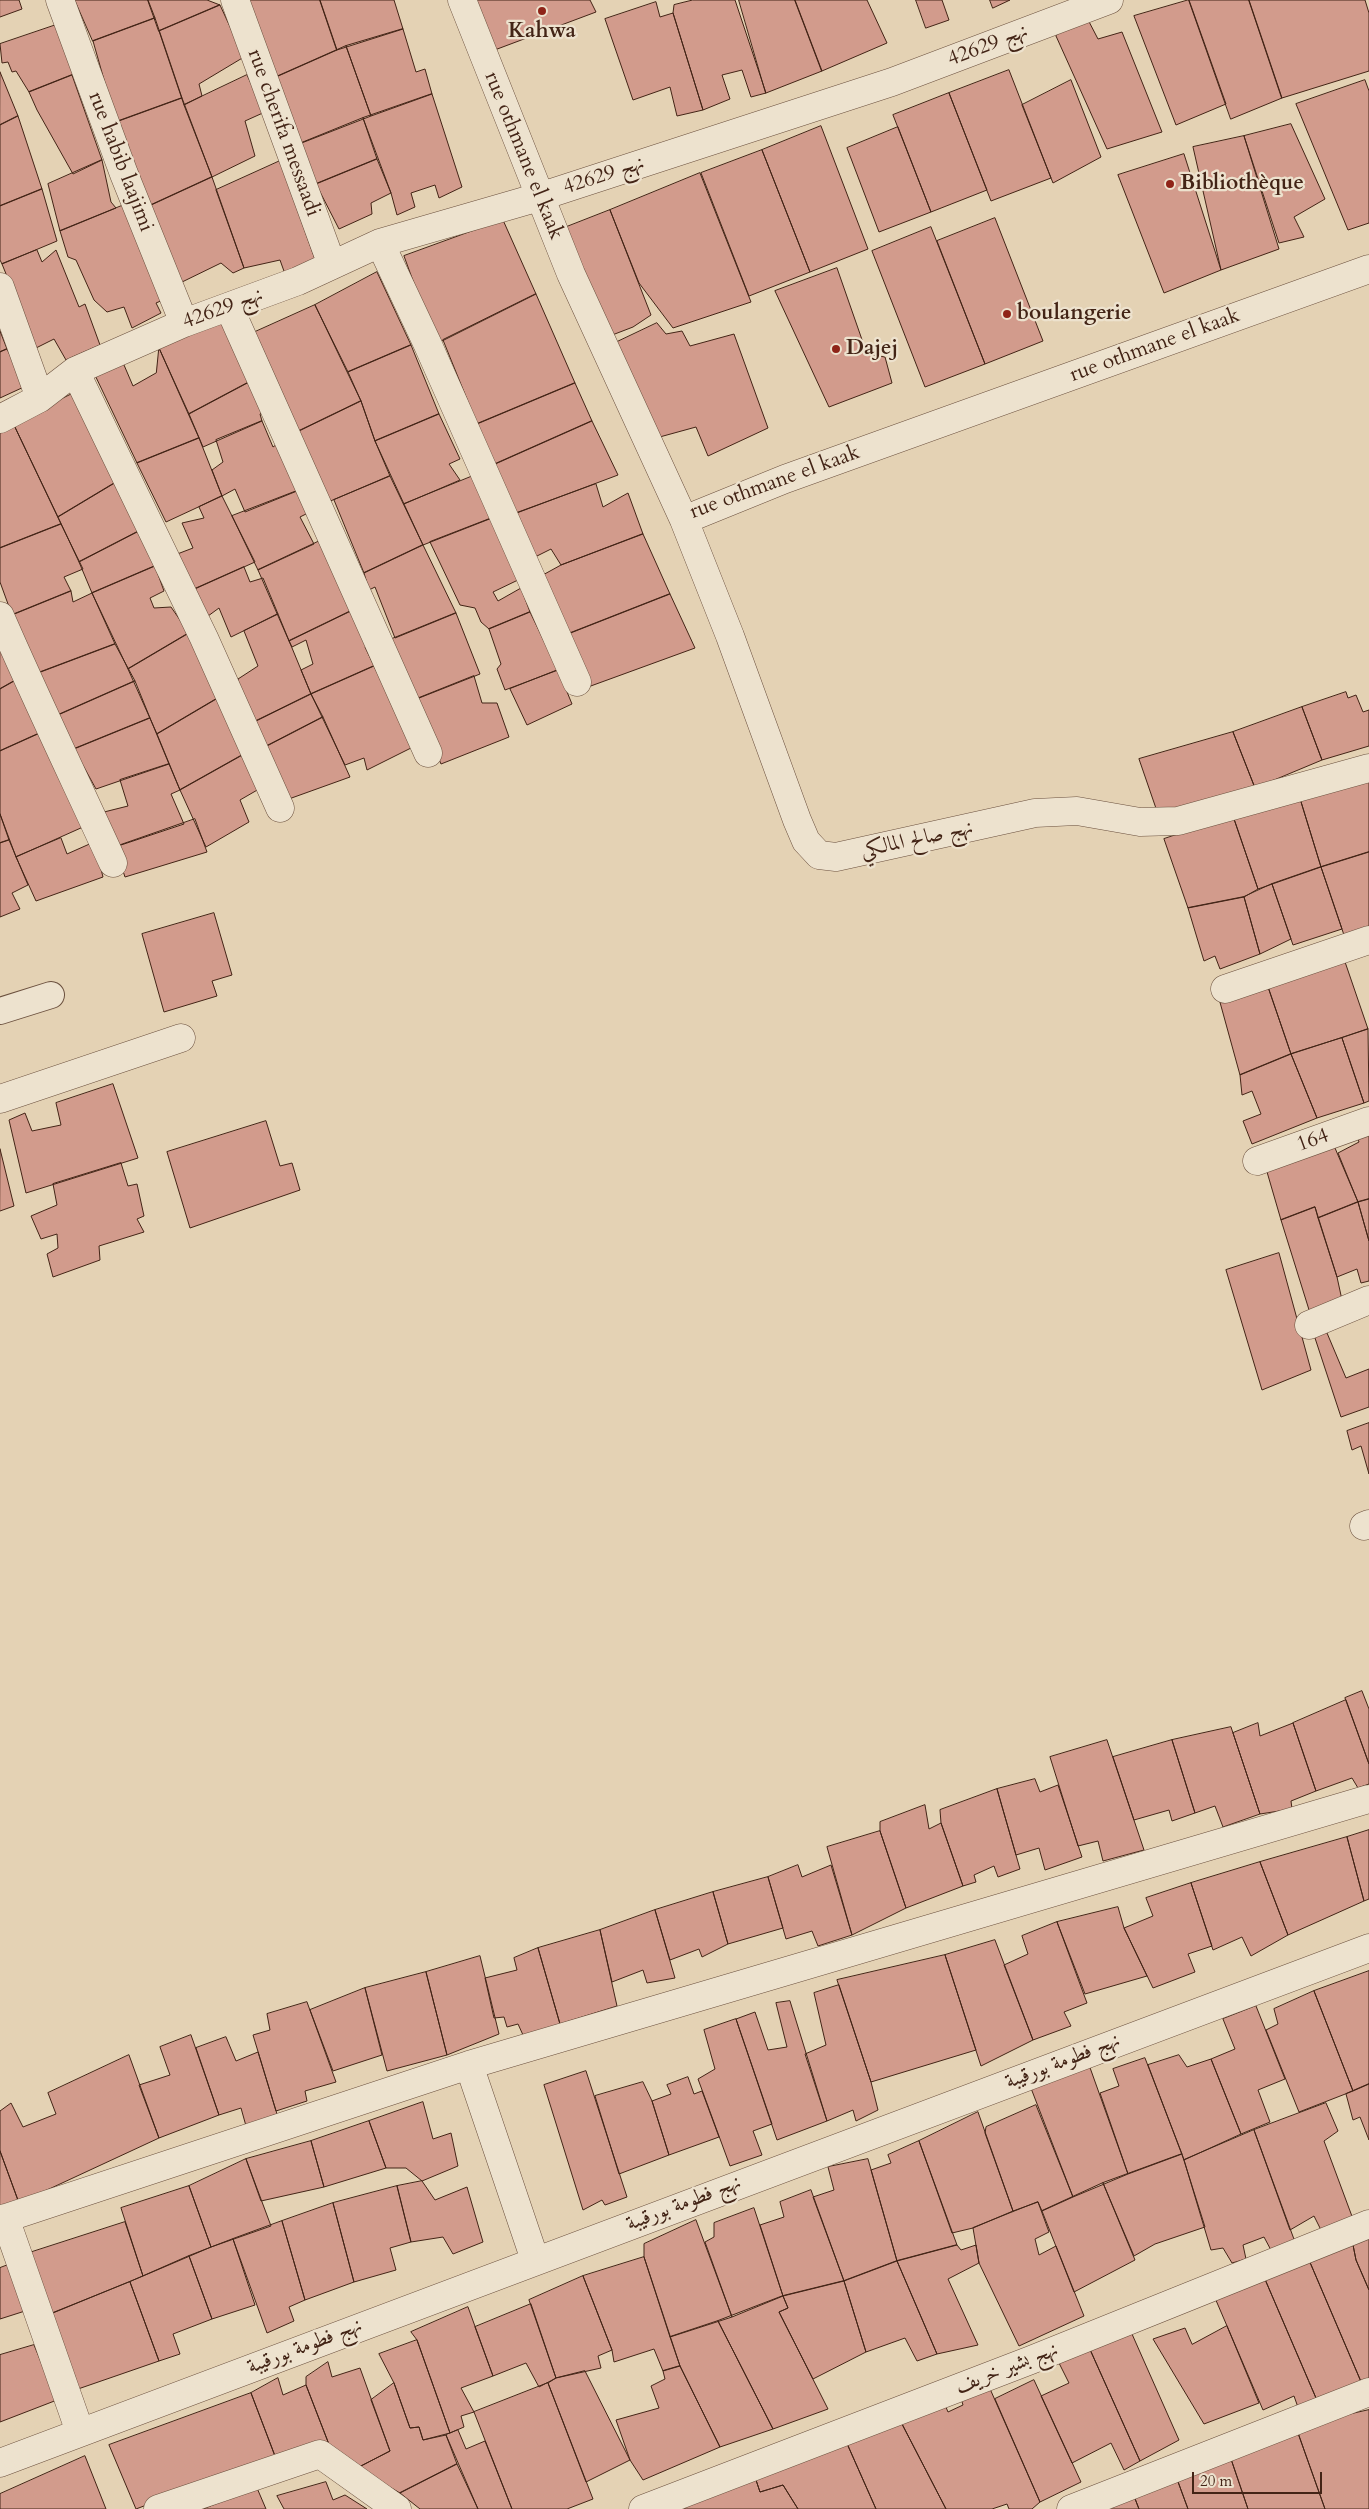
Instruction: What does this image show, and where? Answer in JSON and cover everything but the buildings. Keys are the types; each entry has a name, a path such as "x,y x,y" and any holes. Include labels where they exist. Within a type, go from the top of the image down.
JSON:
{"street":[{"name":"rue habib laajimi","path":"60,0 124,174 184,323"},
{"name":"rue cherifa messaadi","path":"235,0 332,265"},
{"name":"rue othmane el kaak","path":"462,0 539,198 617,377 684,520 785,479 1369,269"},
{"name":"نهج 42629","path":"0,419 40,398 75,371 184,323 298,281 380,243 539,198 892,82 1109,0"},
{"path":"380,243 428,345 577,682"},
{"path":"0,288 40,398"},
{"path":"230,307 428,753"},
{"path":"75,371 204,638 280,808"},
{"name":"نهج صالح المالكي","path":"684,520 730,636 797,820 806,841 819,856 836,857 1035,813 1077,811 1106,818 1140,822 1178,821 1369,768"},
{"path":"0,616 38,704 54,732 112,863"},
{"path":"1225,989 1369,940"},
{"path":"0,1099 181,1038"},
{"name":"164","path":"1257,1161 1369,1121"},
{"path":"1309,1325 1369,1300"},
{"path":"80,2432 2,2219 468,2065 1369,1799"},
{"name":"نهج فطومة بورقيبة","path":"0,2463 535,2260 1369,1948"},
{"path":"468,2065 535,2260"},
{"name":"نهج بشير خريف","path":"643,2509 1031,2360 1369,2224"},
{"path":"1071,2509 1369,2392"},
{"path":"158,2509 320,2454 397,2509"}],"lane":[{"path":"0,1011 51,995"}],"place":[{"name":"Kahwa","path":"542,11"},
{"name":"Bibliothèque","path":"1170,184"},
{"name":"boulangerie","path":"1007,314"},
{"name":"Dajej","path":"836,349"}]}
